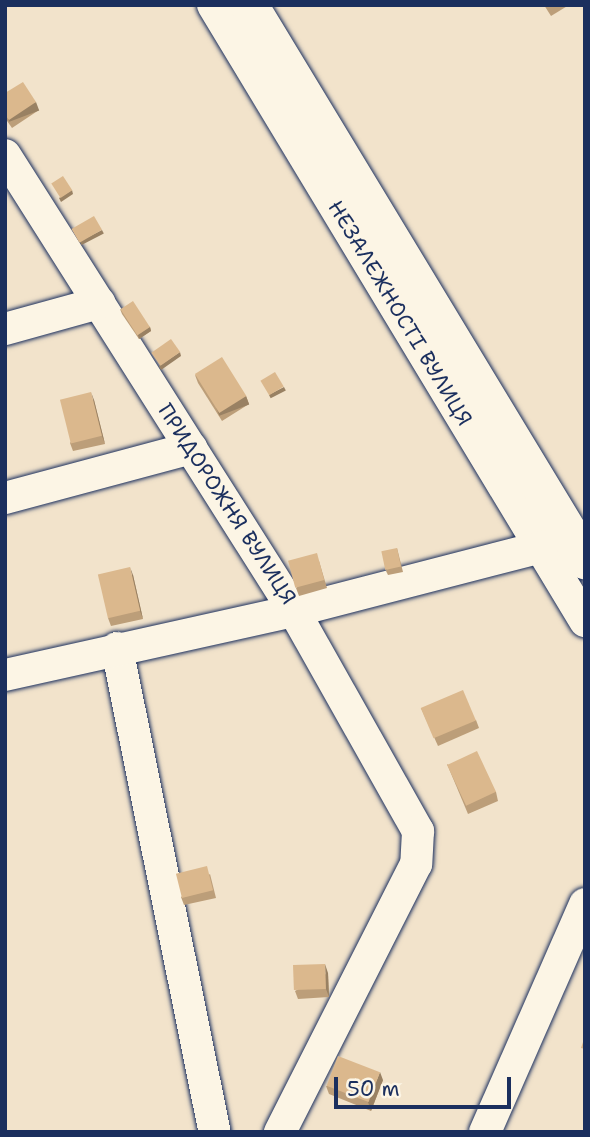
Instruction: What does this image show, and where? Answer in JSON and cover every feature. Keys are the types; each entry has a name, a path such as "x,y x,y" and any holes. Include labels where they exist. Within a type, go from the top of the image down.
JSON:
{"main road":[{"path":"249,5 566,548"}],"street":[{"name":"НЕЗАЛЕЖНОСТІ ВУЛИЦЯ","path":"213,5 566,548 585,621"},
{"name":"ПРИДОРОЖНЯ ВУЛИЦЯ","path":"5,155 295,611 566,548"},
{"path":"5,329 99,303"},
{"path":"5,498 191,448"},
{"path":"5,675 117,648 295,611 418,831 416,864 280,1132"},
{"path":"117,648 215,1132"},
{"path":"485,1132 585,904"}],"building":[{"path":"23,82 36,102 9,120 5,115 5,93"},
{"path":"63,176 72,190 61,198 51,184"},
{"path":"94,216 102,230 79,243 71,229"},
{"path":"133,301 150,327 137,335 120,309"},
{"path":"171,339 180,352 161,366 151,353"},
{"path":"222,357 246,396 219,413 195,374"},
{"path":"275,372 284,387 269,395 260,381"},
{"path":"91,392 102,436 71,443 60,400"},
{"path":"397,548 401,567 385,570 381,551"},
{"path":"317,553 324,580 295,588 288,561"},
{"path":"130,567 140,611 108,618 98,574"},
{"path":"463,690 476,720 434,738 421,708"},
{"path":"477,751 496,792 466,806 447,765"},
{"path":"207,866 213,890 182,898 176,874"},
{"path":"325,964 326,989 294,990 293,965"},
{"path":"338,1056 380,1072 369,1102 327,1086"}]}
